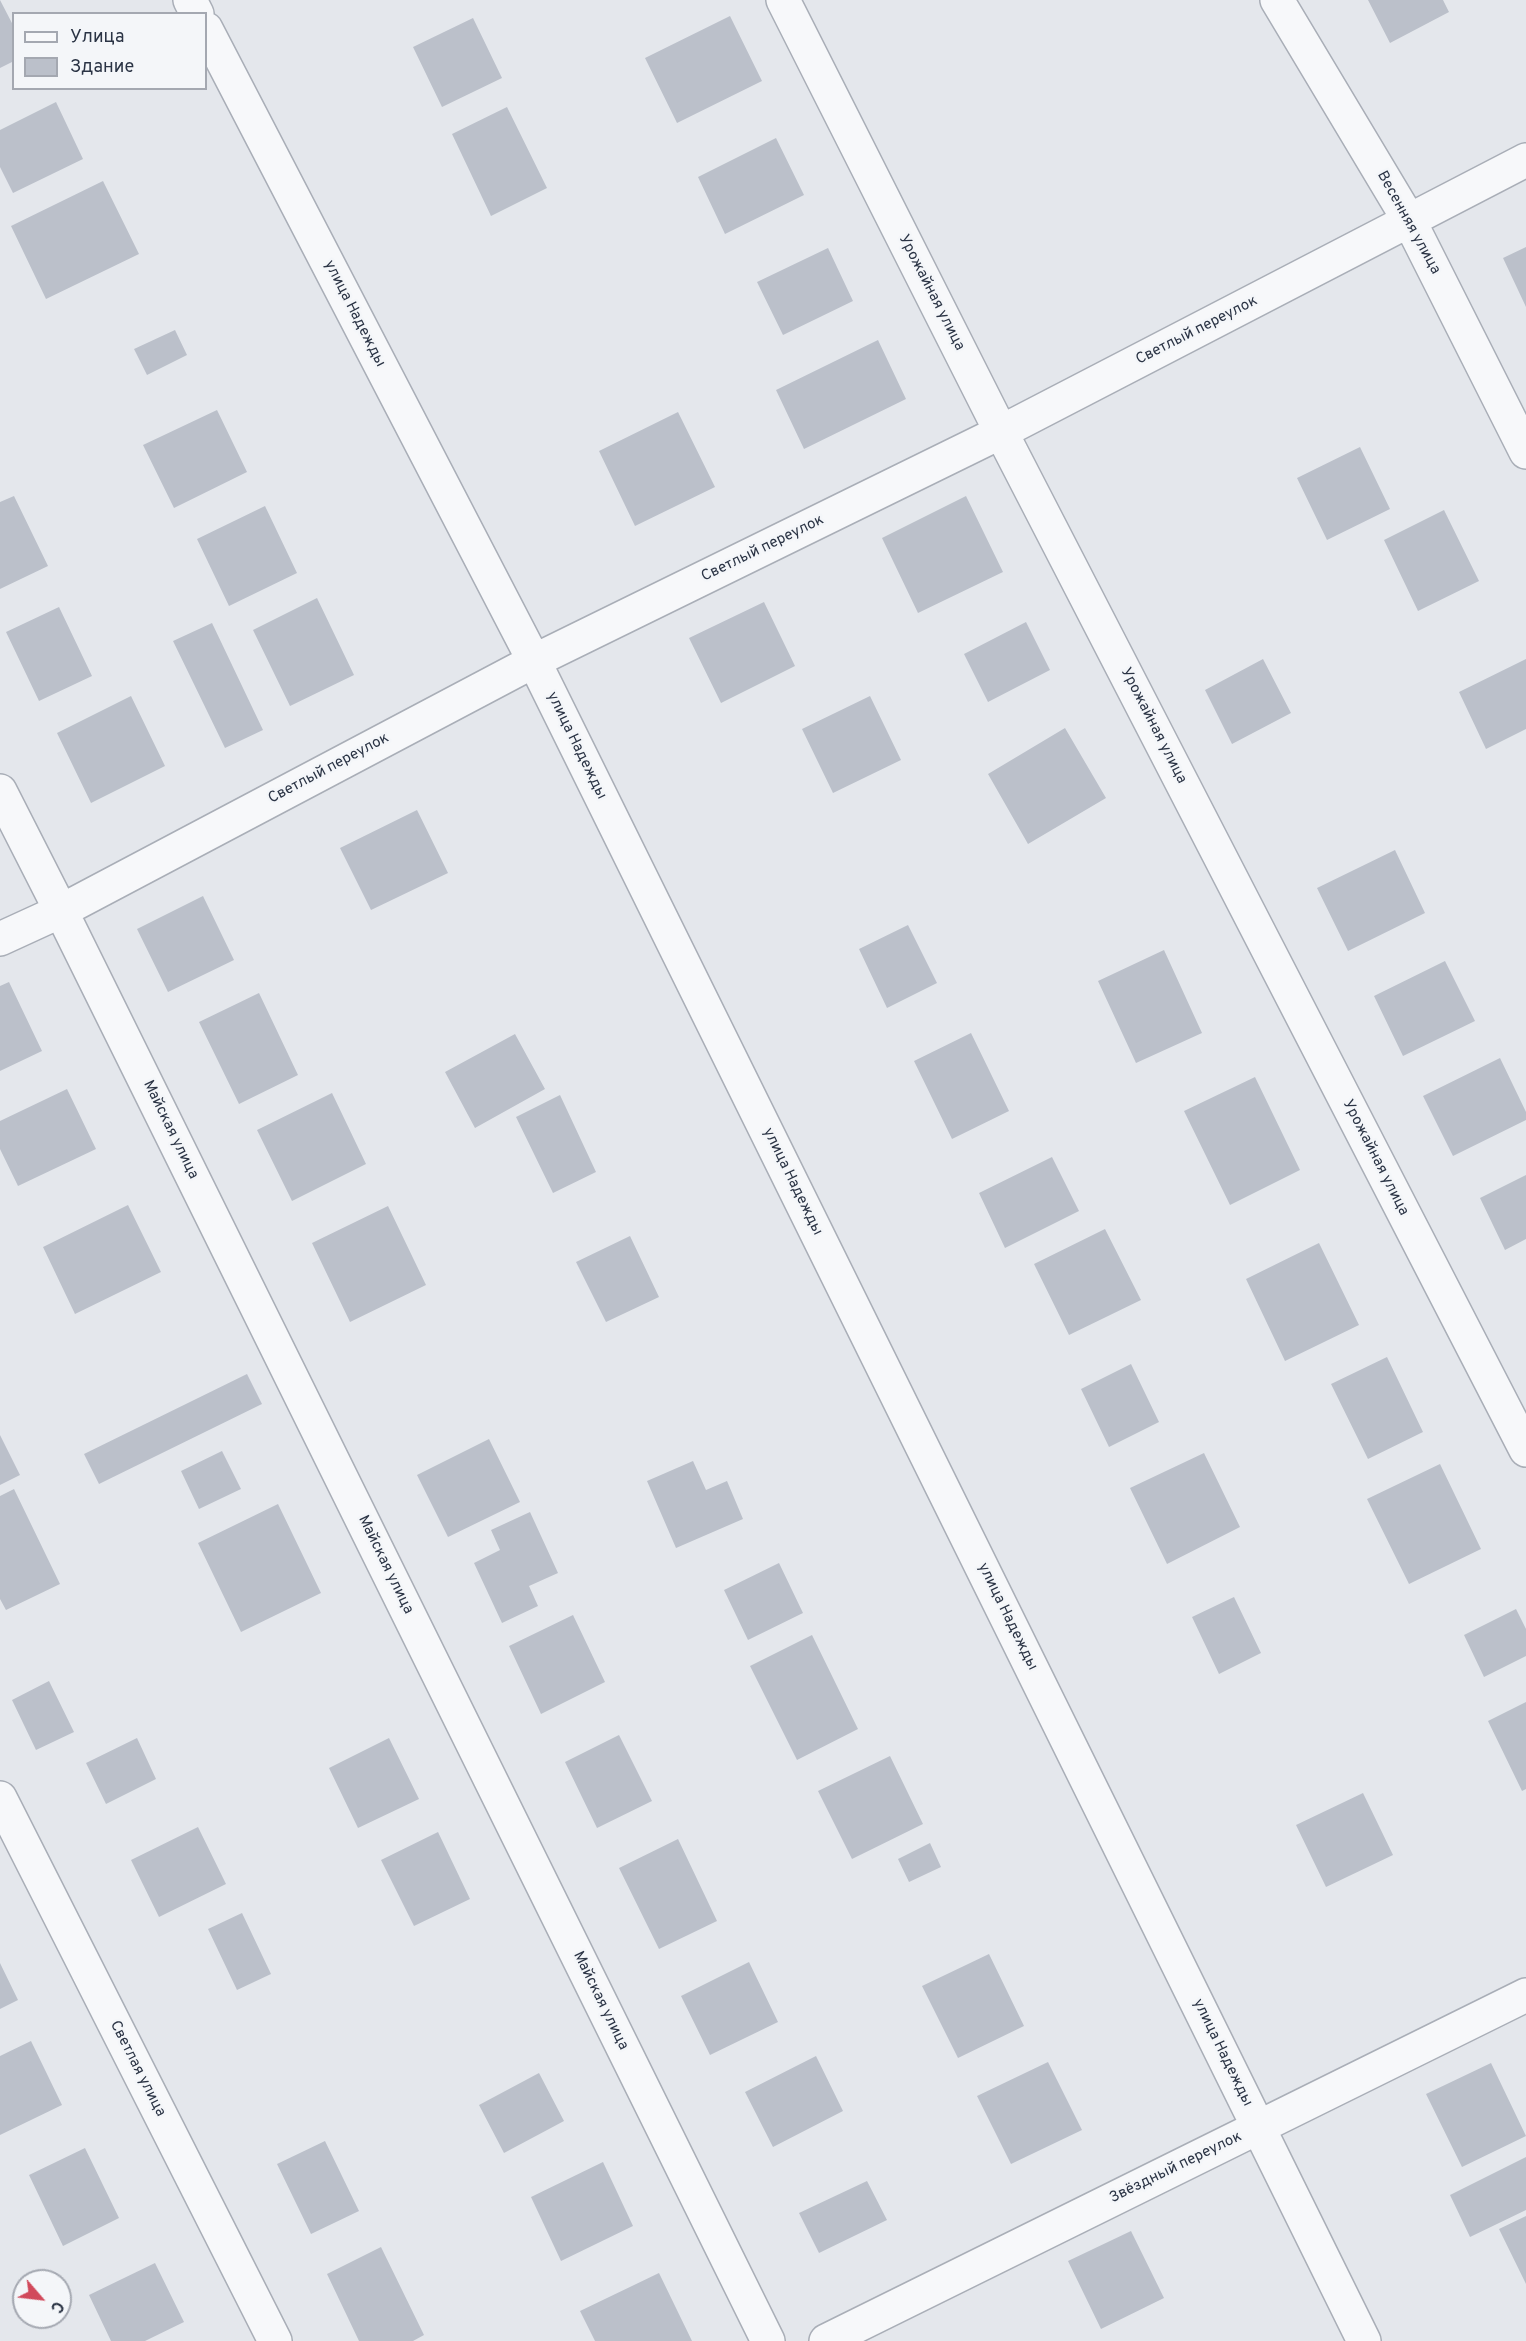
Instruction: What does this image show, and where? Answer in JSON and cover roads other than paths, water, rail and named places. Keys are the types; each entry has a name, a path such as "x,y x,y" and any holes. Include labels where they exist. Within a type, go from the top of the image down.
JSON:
{"street":[{"name":"Урожайная улица","path":"783,0 1001,432 1526,1450"},
{"name":"Весенняя улица","path":"1277,0 1410,222 1526,453"},
{"name":"улица Надежды","path":"207,31 534,661 1364,2341"},
{"name":"Светлый переулок","path":"0,939 62,911 534,661 1001,432 1526,160"},
{"name":"Майская улица","path":"0,791 62,911 768,2341"},
{"name":"Светлая улица","path":"0,1798 275,2341"},
{"name":"Звёздный переулок","path":"826,2341 1526,1995"}]}
